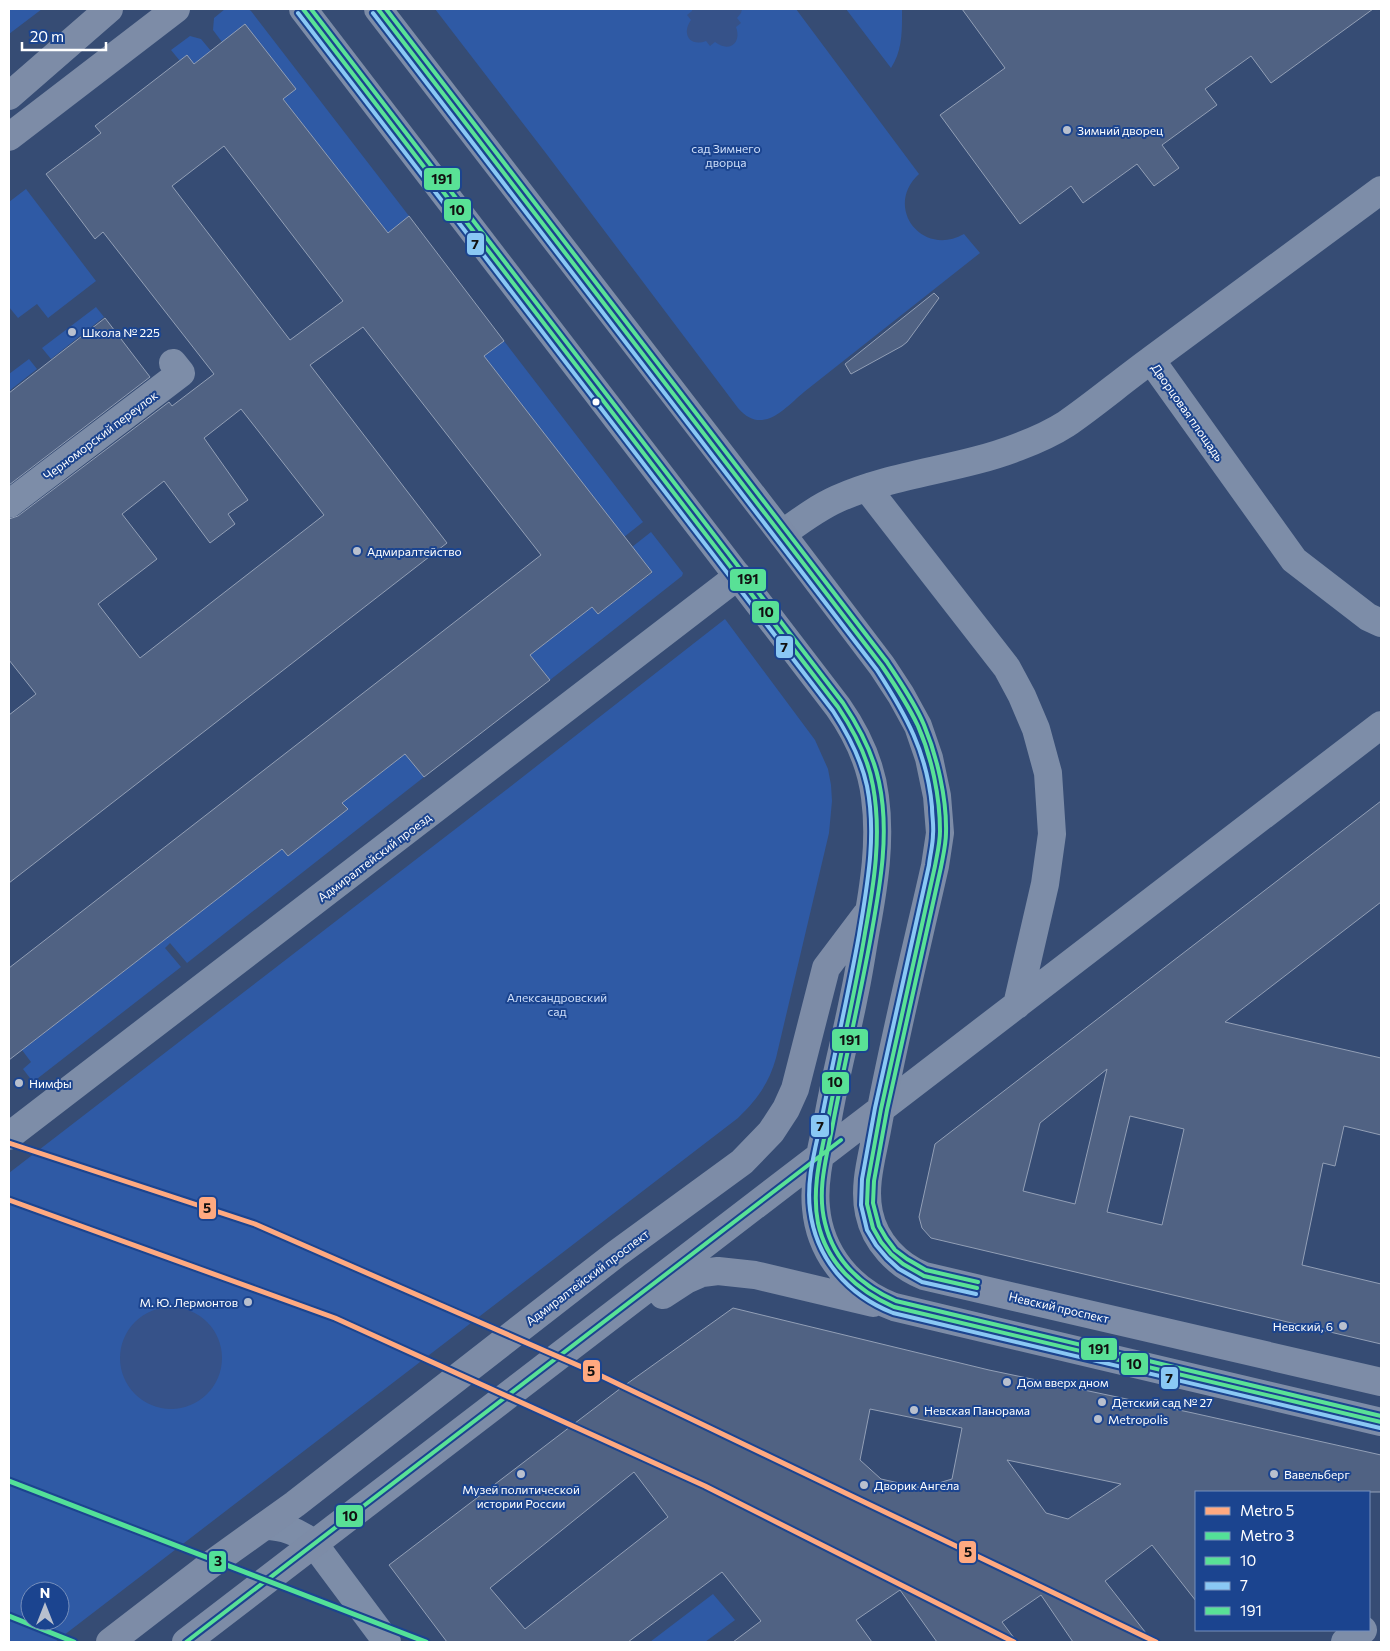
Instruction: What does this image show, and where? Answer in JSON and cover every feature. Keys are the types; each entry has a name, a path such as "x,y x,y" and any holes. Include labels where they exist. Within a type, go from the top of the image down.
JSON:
{"main road":[{"path":"9,96 109,9"},
{"path":"9,138 176,9"},
{"path":"303,9 838,707 858,740 866,758 875,796 877,816 875,869 854,996 836,1074 821,1155 816,1189 816,1210 820,1232 829,1252 841,1270 856,1286 874,1298 904,1309"},
{"path":"186,1642 881,1109 935,866 940,833 937,796 929,758 918,726 882,666 378,9"},
{"name":"Адмиралтейский проспект","path":"110,1642 210,1565 303,1498 622,1249 742,1162 771,1132 786,1109 795,1089 826,968 869,911"},
{"name":"Невский проспект","path":"881,1109 868,1180 868,1212 873,1228 886,1248 897,1260 916,1272 924,1276 1381,1382"},
{"path":"628,1303 652,1302 686,1280 702,1273 718,1272 755,1275 1381,1422"}],"street":[{"name":"Дворцовая площадь","path":"1381,190 1151,360 1294,560 1368,617 1381,623"},
{"path":"782,534 809,515 836,500 867,488 898,478 979,461 1020,446 1064,425 1151,360"},
{"name":"Черноморский переулок","path":"9,504 181,373 173,363"},
{"path":"867,488 1007,668 1022,696 1036,729 1048,774 1052,834 1045,884 1017,1005"},
{"name":"Адмиралтейский проезд","path":"9,1136 738,576"},
{"path":"881,1109 1381,725"},
{"path":"265,1526 290,1529 314,1544 387,1642"},
{"path":"1370,1625 1381,1617"},
{"path":"1345,1642 1362,1631"}],"green space":[{"path":"9,9 42,9 9,34"},
{"path":"225,9 248,9 251,11 409,216 388,233 283,99 295,89 222,42 213,30 214,18"},
{"name":"сад Зимнего дворца","path":"435,9 796,9 919,174 909,187 905,201 906,214 912,225 922,234 934,239 949,240 964,234 980,253 781,412 764,420 756,420 747,416 738,408"},
{"path":"846,9 902,9 900,47 891,68"},
{"path":"190,36 201,39 211,51 194,64 180,61 171,50"},
{"path":"26,189 96,281 48,318 37,304 18,318 9,307 9,202"},
{"path":"96,307 104,317 51,359 42,348"},
{"path":"504,341 643,522 624,537 484,356"},
{"path":"29,359 37,369 9,391 9,374"},
{"path":"651,532 683,573 682,576 550,680 530,655 592,607 598,614 652,573 632,547"},
{"name":"Александровский сад","path":"725,619 815,740 828,769 831,785 832,801 829,833 776,1058 766,1083 757,1098 738,1118 70,1630 70,1581 20,1581 20,1631 69,1631 55,1642 9,1642 9,1173"},
{"path":"405,754 424,777 187,963 170,943 165,948 181,967 33,1082 23,1069 31,1062 22,1050 282,849 347,809 342,803"},
{"path":"713,1594 735,1620 705,1642 650,1642"}],"shaded area":[{"path":"692,9 742,9 737,18 741,23 736,27 736,42 725,47 715,42 710,46 706,41 692,41 687,34 688,25 691,20 687,15"},
{"path":"171,1307 191,1311 207,1322 218,1338 222,1358 218,1378 207,1394 191,1405 171,1409 151,1405 135,1394 124,1378 120,1358 124,1338 135,1322 151,1311"}],"building":[{"name":"Зимний дворец","path":"962,9 1373,9 1271,83 1251,56 1205,89 1217,105 1162,145 1179,168 1154,186 1137,164 1083,203 1071,186 1020,224 940,115 1005,68"},
{"name":"Адмиралтейство","path":"245,24 296,89 283,99 388,233 409,216 504,341 484,356 652,572 598,614 592,607 530,655 550,680 424,777 405,754 342,803 348,809 288,856 282,849 9,1060 9,968 541,555 363,327 310,365 447,543 9,883 9,715 36,694 9,660 9,519 18,516 169,402 172,406 214,374 103,232 95,239 46,174 101,133 95,126 187,55 194,64","holes":["224,146 343,301 290,340 172,186","241,409 324,515 140,658 98,604 157,559 122,514 164,481 210,543 235,524 228,514 248,500 204,438"]},
{"path":"934,293 939,298 907,342 851,374 845,364"},
{"path":"105,318 150,377 9,485 9,393"},
{"path":"1381,801 1381,902 1225,1022 1381,1058 1381,1135 1344,1126 1335,1166 1323,1163 1302,1265 1381,1284 1381,1344 931,1238 922,1228 919,1217 935,1144","holes":["1107,1069 1075,1204 1023,1191 1040,1123","1130,1116 1184,1129 1162,1225 1107,1212"]},
{"path":"733,1308 989,1370 1381,1455 1381,1492 1195,1491 1195,1600 1152,1545 1105,1581 1153,1642 1073,1642 1041,1595 1002,1622 1017,1642 937,1642 900,1590 856,1620 872,1642 733,1642 761,1621 722,1572 628,1642 447,1642 389,1565 621,1388","holes":["870,1409 962,1428 952,1479 922,1488 881,1479 860,1460","1007,1460 1121,1484 1068,1519 1046,1513","634,1472 668,1517 525,1629 490,1588"]}],"metro line":[{"name":"5","path":"9,1143 255,1224 591,1371 1156,1642"},
{"name":"5","path":"9,1200 335,1318 705,1486 1014,1642"},
{"name":"3","path":"9,1481 426,1642"},
{"name":"3","path":"9,1616 74,1642"}],"transit line":[{"name":"10","path":"303,9 838,707 850,725 864,755 871,775 876,804 876,860 857,979 821,1155 816,1196 816,1209 822,1238 837,1263 846,1274 868,1293 894,1307 1381,1422"},
{"name":"191","path":"311,9 843,703 860,731 869,751 879,782 884,821 878,898 822,1184 825,1223 829,1237 842,1260 861,1280 896,1301 1381,1416"},
{"name":"10","path":"378,9 882,666 918,726 934,778 939,805 940,840 881,1109 868,1180 867,1204 873,1228 881,1242 903,1264 924,1276 977,1288"},
{"name":"191","path":"386,9 887,662 920,717 929,737 940,778 945,806 946,841 887,1110 874,1181 873,1203 879,1226 895,1250 926,1270 978,1282"},
{"name":"7","path":"298,13 833,711 858,756 867,786 870,805 871,842 868,880 855,958 809,1186 813,1228 819,1244 837,1273 862,1296 893,1313 1380,1428"},
{"name":"7","path":"373,13 877,670 914,735 929,787 932,807 933,842 875,1108 862,1179 861,1205 867,1230 876,1245 899,1269 922,1282 976,1294"},
{"name":"10","path":"186,1642 841,1140"}],"place":[{"name":"Зимний дворец","path":"1067,130"},
{"name":"Школа № 225","path":"72,332"},
{"name":"Адмиралтейство","path":"357,551"},
{"name":"Нимфы","path":"19,1083"},
{"name":"М. Ю. Лермонтов","path":"248,1302"},
{"name":"Невский, 6","path":"1343,1326"},
{"name":"Дом вверх дном","path":"1007,1382"},
{"name":"Детский сад № 27","path":"1102,1402"},
{"name":"Невская Панорама","path":"914,1410"},
{"name":"Metropolis","path":"1098,1419"},
{"name":"Музей политической истории России","path":"521,1474"},
{"name":"Вавельберг","path":"1274,1474"},
{"name":"Дворик Ангела","path":"864,1485"}]}
